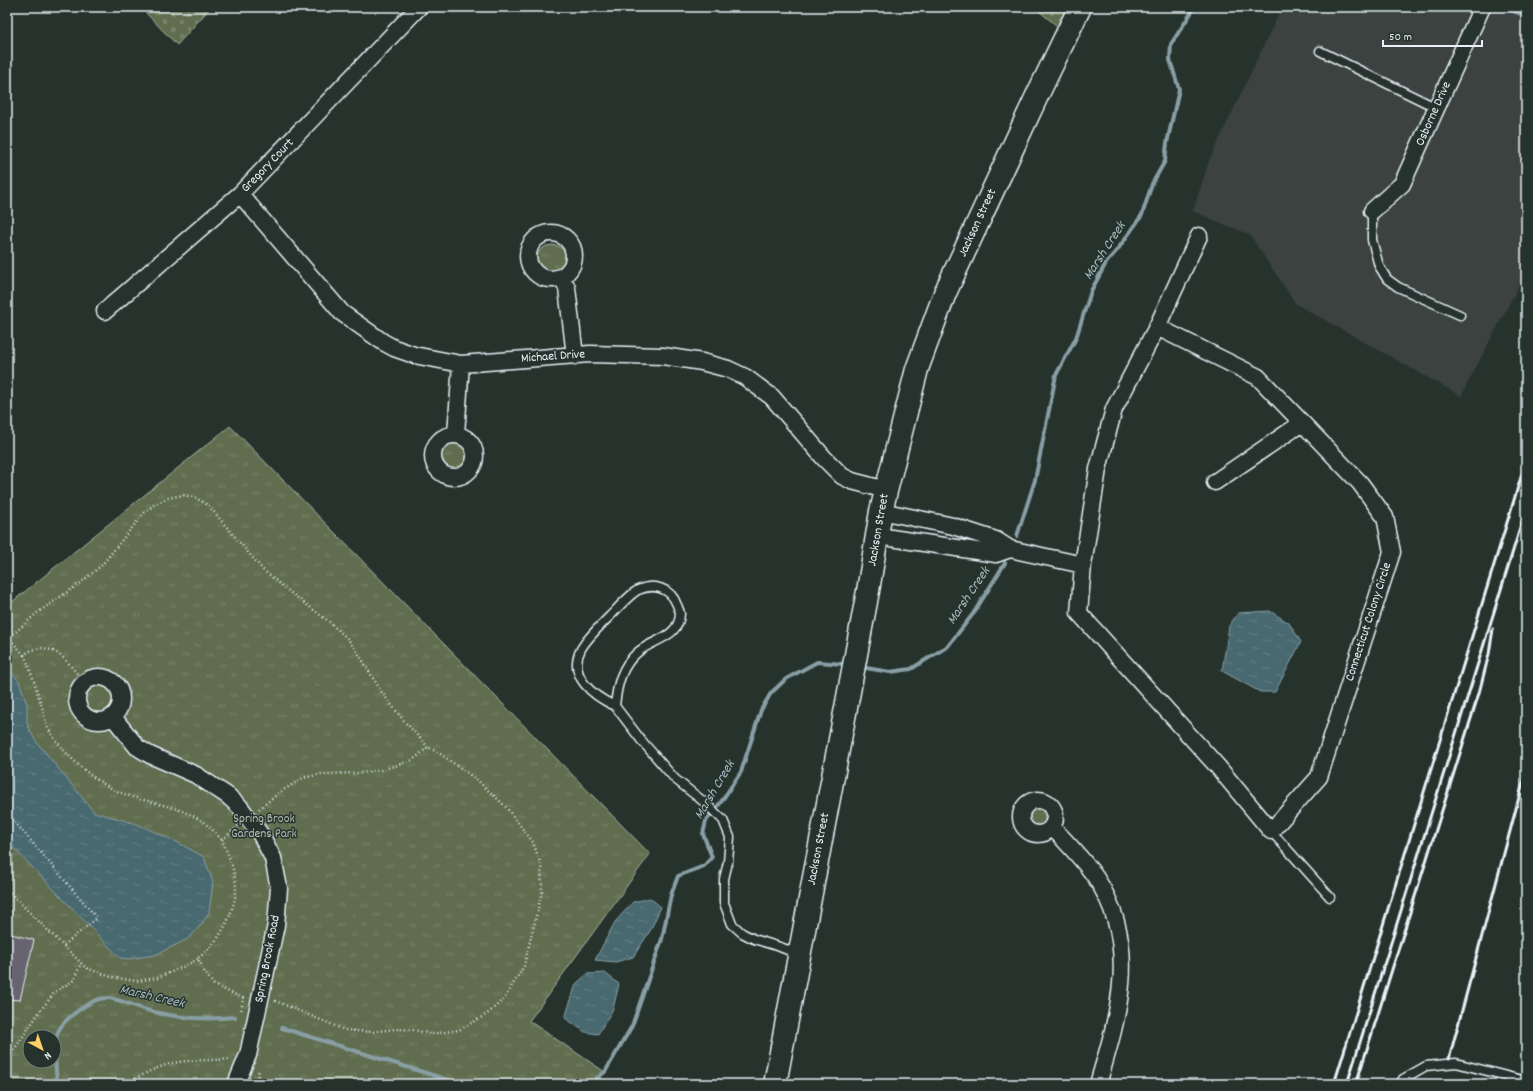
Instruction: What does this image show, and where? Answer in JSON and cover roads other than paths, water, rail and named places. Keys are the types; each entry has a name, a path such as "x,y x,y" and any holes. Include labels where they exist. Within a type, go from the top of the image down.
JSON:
{"street":[{"name":"Gregory Court","path":"105,311 240,194 419,7"},
{"name":"Jackson Street","path":"774,1084 878,536 881,511 917,369 945,293 1080,7"},
{"name":"Osborne Drive","path":"1372,211 1402,184 1482,7"},
{"name":"Michael Drive","path":"240,194 342,313 353,322 394,348 414,355 461,364 590,354 663,356 702,362 728,369 746,377 772,397 824,458 842,476 852,481 886,490"},
{"path":"1199,236 1157,327 1114,409 1098,469 1083,564 1079,613 1218,767 1271,831"},
{"path":"562,277 567,288 575,356"},
{"name":"Connecticut Colony Circle","path":"1157,327 1258,377 1360,483 1385,517 1392,552 1318,777 1271,831"},
{"path":"456,434 461,364"},
{"path":"1215,482 1302,423"},
{"path":"881,511 953,526 996,540 1010,549 1083,564"},
{"path":"878,536 996,554 1010,549"},
{"path":"104,677 111,680 116,685 120,691 121,705 118,712 113,717 106,721 98,722 84,717 77,704 79,689 84,683 90,679 104,677"},
{"name":"Spring Brook Road","path":"113,717 137,747 150,755 196,775 228,796 240,807 261,835 273,858 279,888 276,925 248,1055 236,1084"},
{"path":"1052,827 1096,878 1113,911 1119,937 1122,956 1120,997 1114,1030 1098,1084"}],"lane":[{"path":"1320,51 1437,108"},
{"path":"1372,211 1372,240 1379,266 1387,279 1398,287 1460,314"},
{"path":"615,706 616,689 621,674 629,662 638,652 670,635 678,625 680,612 675,599 665,589 652,587 637,591 596,631 581,649 577,662 578,670 586,687 601,700 615,706 640,740 675,779 704,802 723,820 730,837 728,862 724,879 724,903 732,924 742,933 754,939 799,954"},
{"path":"1271,831 1330,897"},
{"path":"1400,1084 1403,1079 1426,1066 1456,1063 1526,1081"}],"water":[{"path":"1270,611 1289,623 1301,642 1275,692 1260,692 1222,671 1229,626 1238,613"},
{"path":"7,667 19,681 27,705 27,724 35,740 94,812 137,824 177,842 204,857 213,883 209,912 202,924 188,939 155,955 128,959 120,958 7,841"},
{"path":"650,898 661,907 650,931 633,957 616,962 595,960 615,922 633,902"},
{"path":"605,973 619,984 613,1009 598,1034 585,1032 565,1018 576,984 587,974"}],"waterway":[{"name":"Marsh Creek","path":"1017,536 1035,480 1056,375 1076,338 1091,291 1106,263 1142,215 1152,184 1165,161 1167,143 1179,89 1170,60 1171,44 1195,7"},
{"name":"Marsh Creek","path":"1505,8 1526,16"},
{"name":"Marsh Creek","path":"866,668 890,672 911,669 948,646 973,614 1005,563"},
{"name":"Marsh Creek","path":"589,1084 605,1072 632,1026 662,939 671,895 678,876 704,866 712,857 703,834 706,821 741,772 761,710 771,693 786,679 817,662 844,664"},
{"name":"Marsh Creek","path":"57,1084 55,1050 58,1032 66,1021 93,1001 110,998 150,1011 181,1017 235,1017"},
{"name":"Marsh Creek","path":"282,1028 461,1084"}],"railway":[{"path":"1334,1084 1526,461"},
{"path":"1347,1084 1526,509"},
{"path":"1356,1084 1479,693 1489,654 1493,629"},
{"path":"1449,1059 1525,775 1526,765"}],"park label":[{"name":"Spring Brook Gardens Park","path":"264,826"}]}
